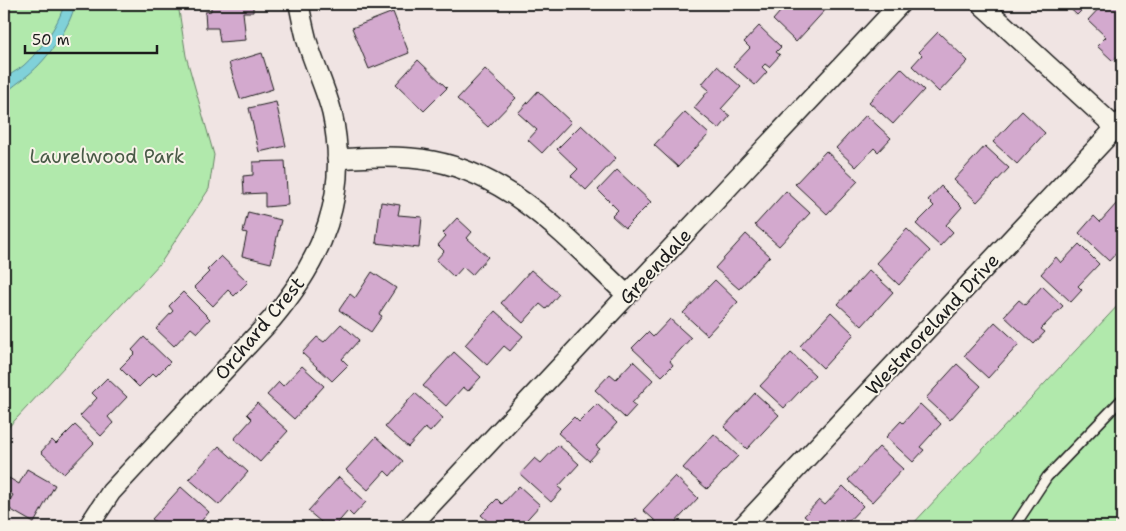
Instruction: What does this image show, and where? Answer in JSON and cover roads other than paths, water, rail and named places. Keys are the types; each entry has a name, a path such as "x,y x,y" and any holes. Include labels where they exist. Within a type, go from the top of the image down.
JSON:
{"street":[{"name":"Orchard Crest","path":"88,527 111,492 271,320 304,277 325,233 334,203 338,159 337,139 331,111 307,41 299,4"},
{"name":"Greendale","path":"410,527 900,4"},
{"path":"981,4 1119,124"},
{"name":"Westmoreland Drive","path":"742,527 1119,124"},
{"path":"338,159 383,156 432,161 454,166 498,184 536,210 627,296"}],"lane":[{"path":"1014,527 1047,477 1122,399"}],"water":[{"path":"64,4 75,4 68,23 57,43 35,69 4,95 4,80 23,66 42,46 58,21"}],"park label":[{"name":"Laurelwood Park","path":"107,156"}]}
